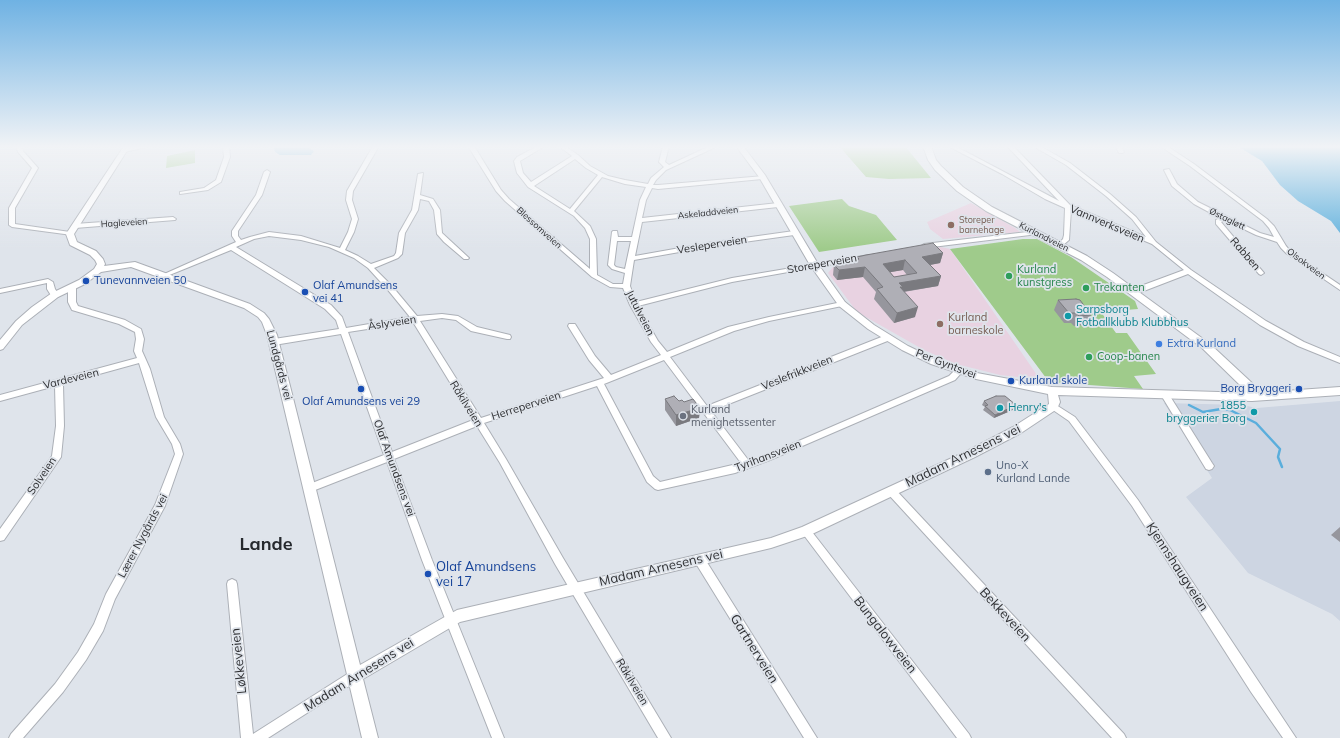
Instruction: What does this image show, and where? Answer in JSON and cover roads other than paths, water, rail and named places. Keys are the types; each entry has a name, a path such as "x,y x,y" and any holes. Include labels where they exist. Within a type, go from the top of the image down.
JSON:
{"main road":[{"name":"Kurlandveien","path":"951,180 960,189 989,209 1060,245 1093,264 1133,292 1199,341 1224,365 1237,386 1252,397"},
{"path":"1252,397 1340,391"}],"street":[{"path":"28,180 12,208 12,225 70,234"},
{"path":"70,234 105,180"},
{"path":"182,193 206,189 219,180"},
{"path":"240,243 235,236 235,231 259,195 264,180"},
{"path":"342,250 355,220 349,200 350,191 356,180"},
{"path":"370,267 398,255 402,233 414,214 420,180"},
{"name":"Blessomveien","path":"493,180 504,198 594,276 612,286 626,286"},
{"path":"526,180 530,186 571,211 584,221 592,233 594,276"},
{"path":"530,186 539,180"},
{"path":"571,211 596,180"},
{"path":"618,180 658,187 726,180"},
{"name":"Jutulveien","path":"653,180 643,200 630,259 626,286 647,330 747,465"},
{"name":"Per Gyntsvei","path":"764,180 814,266 842,304 860,320 887,338 921,356 959,371 992,380 1052,391 1252,397"},
{"name":"Vannverksveien","path":"1016,180 1037,193 1154,243 1189,271 1273,330 1301,344 1340,360"},
{"path":"1043,180 1068,207 1067,236 1060,245"},
{"path":"1089,180 1134,218 1154,243"},
{"name":"Østagløtt","path":"1172,180 1174,185 1182,193 1200,206 1262,236 1280,241"},
{"name":"Olsokveien","path":"1212,180 1265,220 1294,257 1340,288"},
{"path":"418,197 425,197 431,200 437,210 439,233 446,242 466,258"},
{"name":"Askeladdveien","path":"639,220 778,205"},
{"name":"Rabben","path":"1225,218 1218,221 1219,224 1262,273"},
{"name":"Hagleveien","path":"75,226 173,219"},
{"name":"Vesleperveien","path":"630,259 708,245 794,233"},
{"path":"915,248 1036,233"},
{"path":"0,347 19,323 55,295 72,287 98,270 101,264 99,259 93,253 73,243 70,234"},
{"name":"Råkilveien","path":"165,275 240,243 262,235 276,234 301,238 342,250 370,267 390,288 415,319 503,461 665,738"},
{"path":"628,272 617,270 611,265 614,235 634,239"},
{"name":"Olaf Amundsens vei","path":"231,247 328,307 336,314 345,331 390,458 450,619 498,738"},
{"name":"Storeperveien","path":"634,305 732,280 876,255"},
{"name":"Lundgårds vei","path":"98,270 132,264 253,309 266,321 274,342 370,738"},
{"path":"1133,292 1189,271"},
{"path":"0,291 48,281 50,282 51,290 55,295"},
{"name":"Lærer Nygårds vei","path":"15,738 59,688 82,656 98,627 110,597 166,493 178,451 176,444 162,423 146,369 138,351 140,339 138,331 122,322 75,308 72,302 72,287"},
{"name":"Herreperveien","path":"310,488 390,458 478,422 600,383 665,355 747,324 842,304"},
{"name":"Åslyveien","path":"274,342 415,319 454,317 474,329 507,337"},
{"path":"572,326 592,358 610,379"},
{"name":"Veslefrikkveien","path":"707,409 887,338"},
{"name":"Vardeveien","path":"0,398 141,360"},
{"name":"Tyrihansveien","path":"600,383 646,473 656,485 684,481 747,465 911,397 952,378 959,371"},
{"name":"Solveien","path":"0,537 56,457 60,426 59,382"},
{"path":"1052,391 1055,402 1053,406"},
{"path":"1165,395 1209,466"},
{"name":"Madam Arnesens vei","path":"257,738 450,619 504,604 771,543 806,531 982,448 1017,430 1053,406"},
{"name":"Kjennshaugveien","path":"1053,406 1072,418 1135,503 1206,609 1248,678 1290,738"},
{"name":"Bekkeveien","path":"891,491 1120,738"},
{"name":"Bungalowveien","path":"806,531 964,738"},
{"name":"Gartnerveien","path":"699,559 811,738"},
{"name":"Løkkeveien","path":"232,584 247,738"}],"water":[{"path":"1277,180 1340,180 1340,233 1331,221 1298,201"}],"waterway":[{"path":"1189,405 1203,412 1221,409 1230,410 1256,423 1280,449 1278,457 1282,467"}],"place":[{"name":"Storeper barnehage","path":"951,225"},
{"name":"Kurland kunstgress","path":"1009,276"},
{"name":"Tunevannveien 50","path":"86,281"},
{"name":"Trekanten","path":"1086,288"},
{"name":"Olaf Amundsens vei 41","path":"305,292"},
{"name":"Sarpsborg Fotballklubb Klubbhus","path":"1068,316"},
{"name":"Kurland barneskole","path":"940,324"},
{"name":"Extra Kurland","path":"1159,344"},
{"name":"Coop-banen","path":"1089,357"},
{"name":"Kurland skole","path":"1011,381"},
{"name":"Olaf Amundsens vei 29","path":"361,389"},
{"name":"Borg Bryggeri","path":"1299,389"},
{"name":"Henry's","path":"1000,408"},
{"name":"1855 bryggerier Borg","path":"1254,412"},
{"name":"Kurland menighetssenter","path":"683,416"},
{"name":"Uno-X Kurland Lande","path":"988,472"},
{"name":"Olaf Amundsens vei 17","path":"428,574"}],"district":[{"name":"Lande","path":"266,545"}]}
